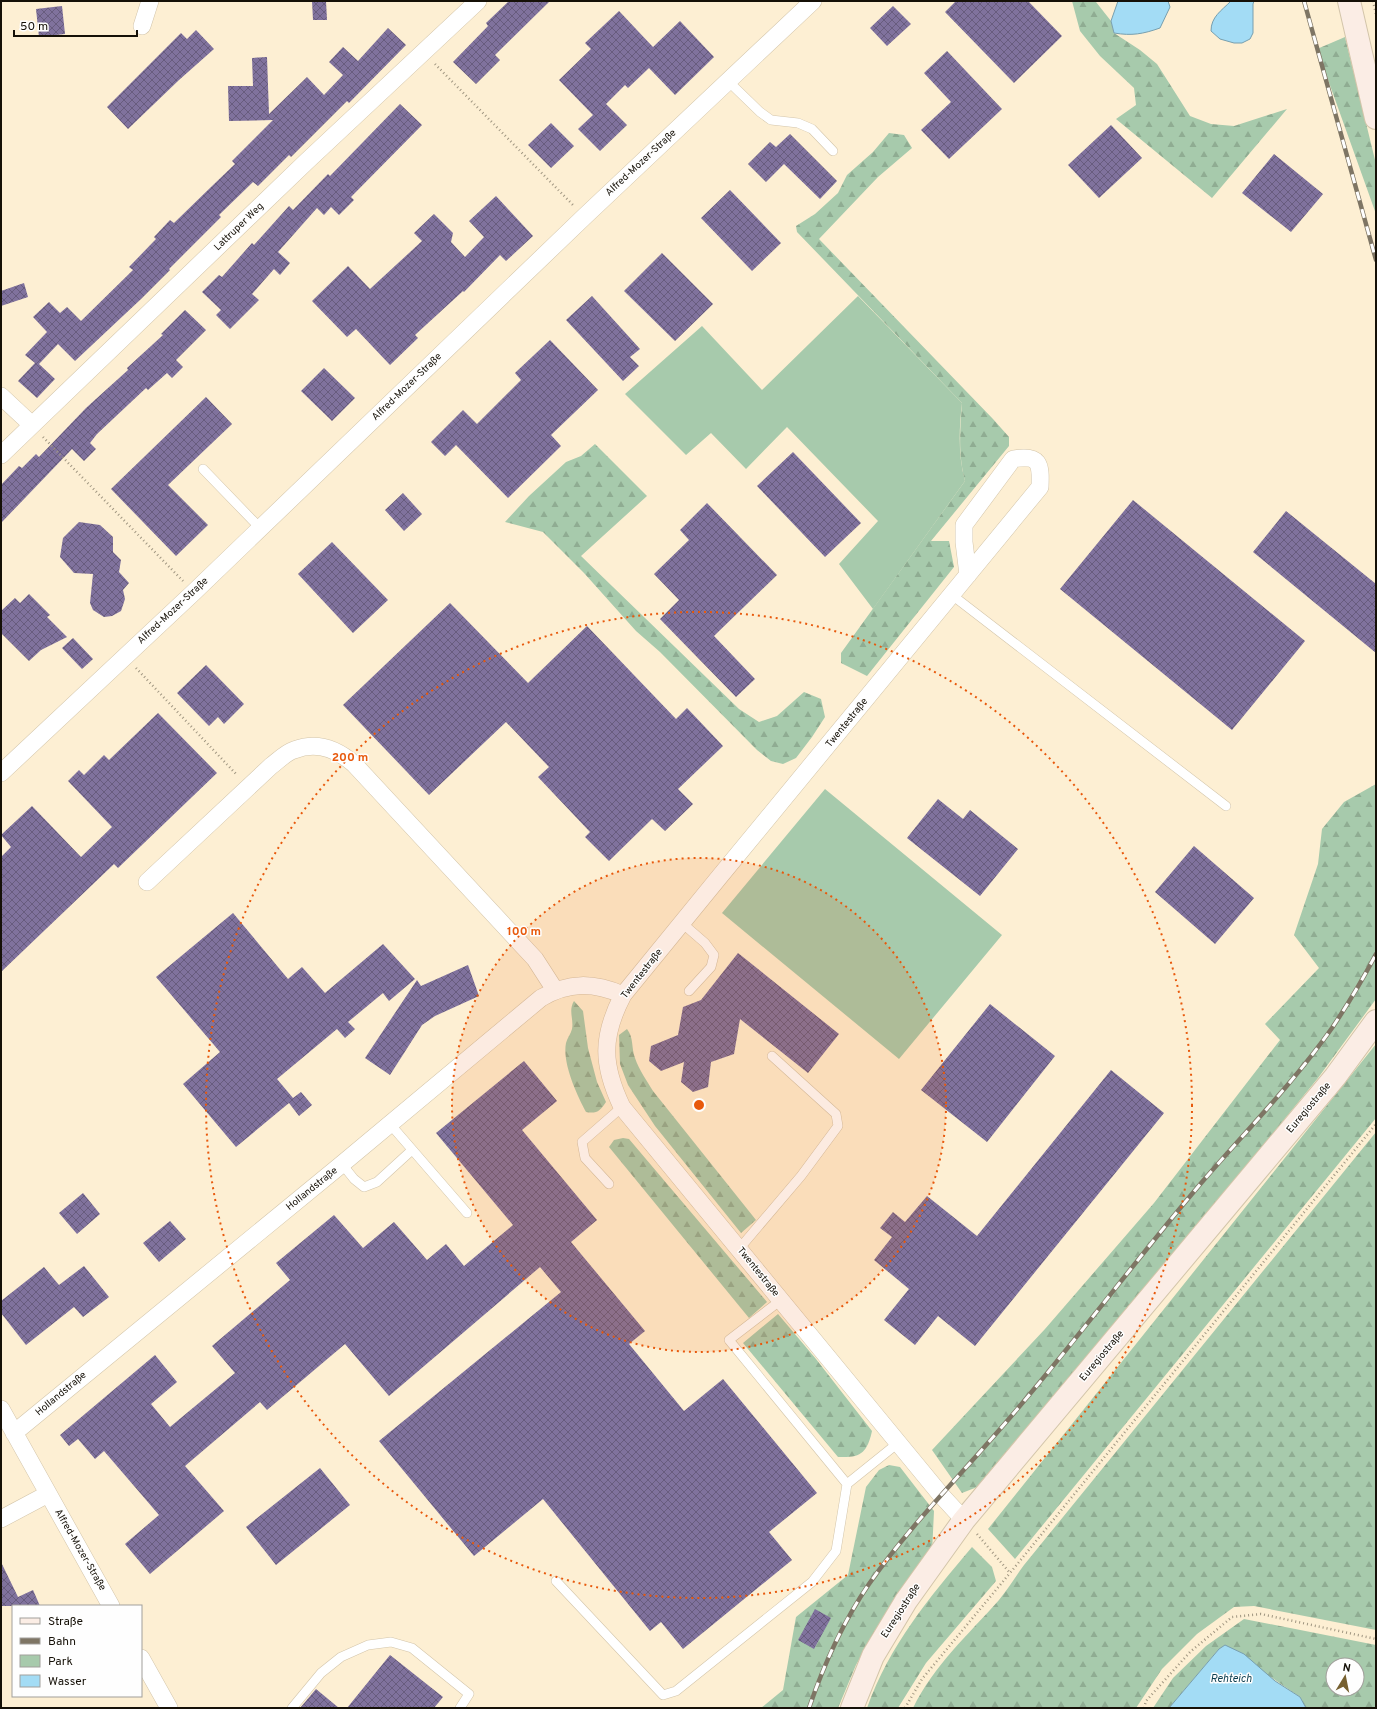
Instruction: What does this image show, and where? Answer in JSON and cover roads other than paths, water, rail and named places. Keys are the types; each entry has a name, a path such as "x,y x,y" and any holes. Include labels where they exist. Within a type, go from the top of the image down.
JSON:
{"main road":[{"path":"1348,1 1376,118"},
{"name":"Euregiostraße","path":"852,1708 873,1656 889,1629 906,1602 964,1520 1335,1077 1376,1021"}],"street":[{"path":"142,26 150,1"},
{"name":"Lattruper Weg","path":"1,455 478,1"},
{"name":"Alfred-Mozer-Straße","path":"1,773 194,592 584,217 813,1"},
{"path":"1,396 32,425"},
{"name":"Twentestraße","path":"964,1520 941,1495 622,1107 612,1086 607,1064 607,1038 616,1008 623,995 952,595 1040,487 1040,469 1036,461 1026,456 1013,459 964,525 964,542 968,575"},
{"path":"147,882 271,766 294,750 318,746 332,749 343,754 354,764 535,959 555,990"},
{"name":"Hollandstraße","path":"14,1433 342,1164 540,998 555,990 568,987 598,986 623,995"},
{"name":"Alfred-Mozer-Straße","path":"1,1409 111,1605"},
{"path":"1,1519 48,1494"},
{"path":"142,1660 170,1708"}],"lane":[{"path":"728,81 760,112 771,120 798,123 812,129 833,152"},
{"path":"203,469 260,528"},
{"path":"952,595 1226,806"},
{"path":"682,923 705,943 714,955 711,967 689,991"},
{"path":"739,1249 801,1176 838,1126 836,1114 772,1056"},
{"path":"609,1184 585,1158 582,1142 622,1107"},
{"path":"390,1124 467,1213"},
{"path":"342,1164 354,1179 364,1187 377,1182 412,1150"},
{"path":"781,1300 729,1340 847,1484"},
{"path":"556,1581 663,1695 676,1691 812,1582 836,1551 847,1484 898,1443"},
{"path":"292,1708 321,1673 342,1657 368,1645 391,1642 412,1648 469,1694 460,1708"}],"water":[{"path":"1118,1 1168,1 1170,7 1160,28 1137,34 1120,34 1114,33 1111,21"},
{"path":"1231,1 1254,1 1253,33 1250,39 1242,43 1234,43 1220,39 1211,31 1211,26 1215,18"},
{"name":"Rehteich","path":"1225,1645 1244,1654 1275,1681 1300,1697 1306,1708 1169,1708 1219,1649"}],"railway":[{"path":"1304,1 1376,260"},
{"path":"809,1708 821,1675 843,1628 860,1598 884,1563 916,1523 1026,1399 1197,1188 1266,1110 1317,1049 1361,982 1376,954"}]}
